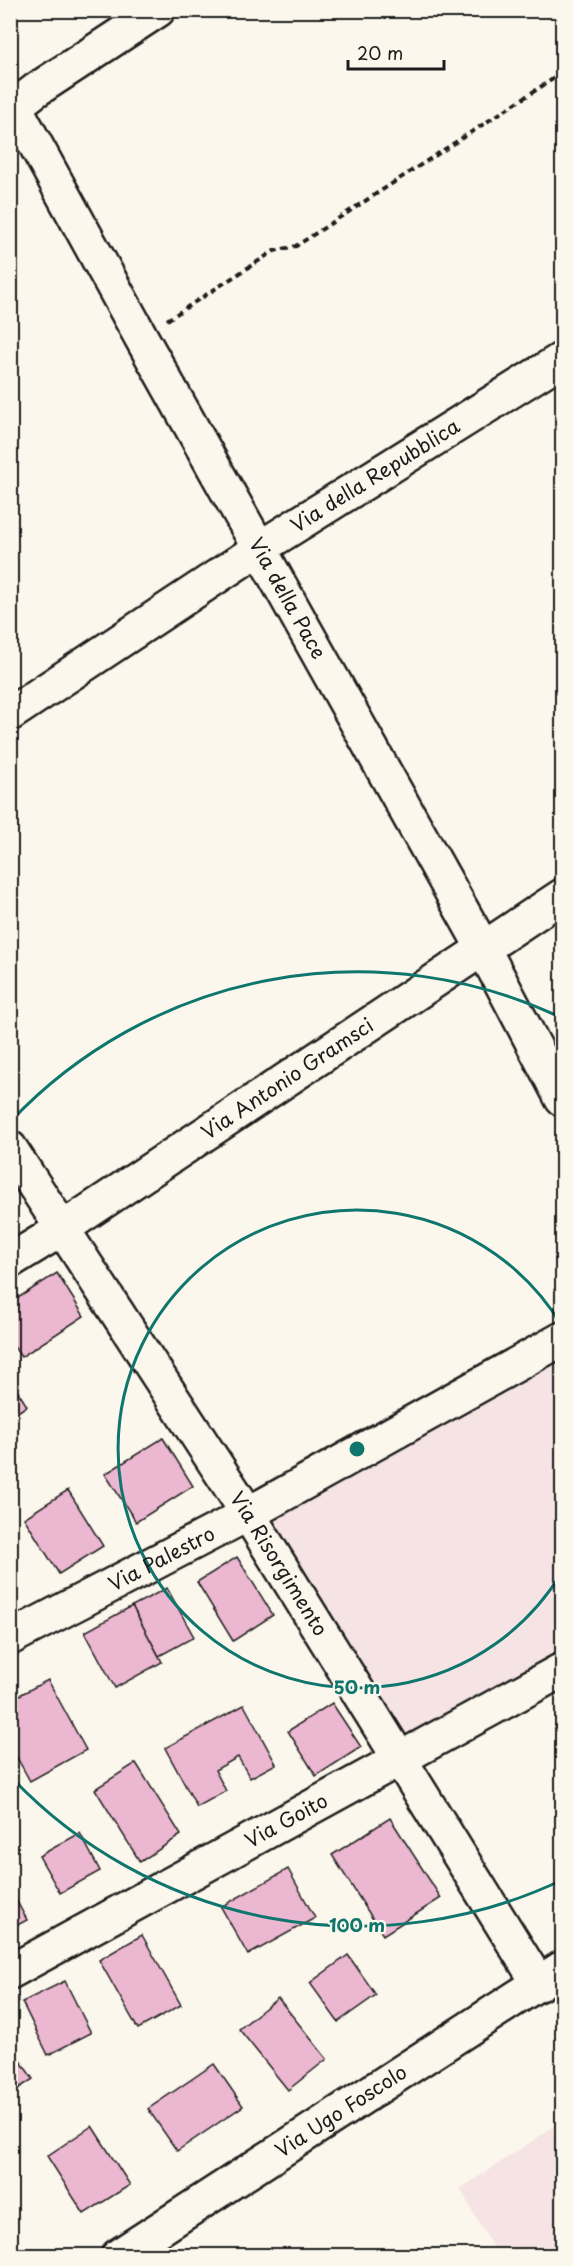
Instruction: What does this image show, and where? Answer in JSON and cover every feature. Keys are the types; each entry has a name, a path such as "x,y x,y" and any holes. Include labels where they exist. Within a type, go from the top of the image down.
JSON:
{"street":[{"path":"12,105 158,10"},
{"name":"Via della Pace","path":"12,105 483,948 562,1099"},
{"name":"Via della Repubblica","path":"10,714 260,548 562,359"},
{"name":"Via Antonio Gramsci","path":"10,1262 562,896"},
{"name":"Via Risorgimento","path":"10,1148 248,1514 400,1758 551,1976"},
{"name":"Via Palestro","path":"10,1638 248,1514 562,1339"},
{"name":"Via Goito","path":"10,1972 562,1670"},
{"name":"Via Ugo Foscolo","path":"118,2256 551,1976"}],"path":[{"path":"141,337 274,251 296,246 562,73"}],"shaded area":[{"path":"562,1350 562,1657 403,1745 260,1516"},
{"path":"562,2121 562,2255 497,2255 460,2189"}],"building":[{"path":"57,1273 84,1316 21,1357 10,1341 10,1303"},
{"path":"10,1379 27,1406 10,1417"},
{"path":"163,1438 193,1486 136,1522 105,1474"},
{"path":"68,1490 103,1546 59,1574 24,1518"},
{"path":"237,1557 273,1615 233,1641 197,1582"},
{"path":"167,1588 194,1637 159,1656 132,1606"},
{"path":"132,1606 162,1662 115,1688 85,1632"},
{"path":"48,1680 86,1750 30,1781 10,1745 10,1700"},
{"path":"332,1703 361,1747 316,1776 288,1731"},
{"path":"244,1705 276,1764 250,1778 238,1757 215,1770 226,1791 197,1807 165,1748"},
{"path":"136,1763 181,1835 140,1862 95,1789"},
{"path":"390,1818 441,1898 383,1935 332,1855"},
{"path":"80,1833 100,1871 60,1893 39,1856"},
{"path":"288,1869 315,1918 248,1955 221,1907"},
{"path":"10,1889 27,1920 10,1929"},
{"path":"142,1935 181,2005 138,2029 99,1960"},
{"path":"348,1955 376,1995 338,2022 310,1983"},
{"path":"65,1981 91,2033 48,2055 22,2002"},
{"path":"278,1998 327,2059 288,2090 239,2029"},
{"path":"10,2046 33,2079 10,2094"},
{"path":"214,2064 243,2106 177,2151 148,2109"},
{"path":"92,2126 130,2185 84,2214 47,2156"},
{"path":"10,2237 22,2256 10,2256"}]}
